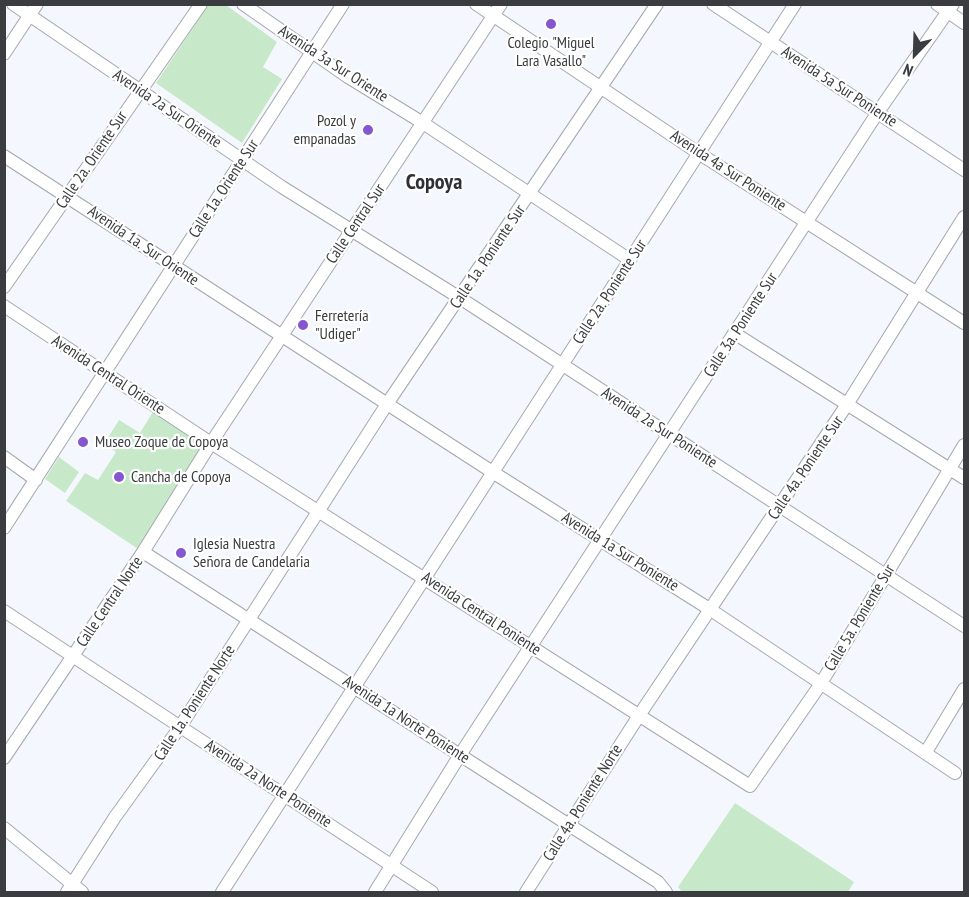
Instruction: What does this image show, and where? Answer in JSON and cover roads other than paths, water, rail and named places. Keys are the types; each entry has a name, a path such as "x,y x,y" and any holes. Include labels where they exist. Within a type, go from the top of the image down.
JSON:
{"street":[{"name":"Avenida 2a Sur Oriente","path":"13,4 139,91 353,230"},
{"path":"4,54 37,4"},
{"name":"Calle 2a. Oriente Sur","path":"4,287 201,4"},
{"name":"Avenida 3a Sur Oriente","path":"243,4 630,260"},
{"name":"Calle 1a. Oriente Sur","path":"4,528 314,53 343,4"},
{"name":"Avenida 4a Sur Poniente","path":"476,4 700,154 964,322"},
{"name":"Calle Central Sur","path":"211,443 501,4"},
{"name":"Calle 1a. Poniente Sur","path":"320,511 387,404 531,194 657,4"},
{"name":"Avenida 5a Sur Poniente","path":"713,4 964,170"},
{"name":"Calle 2a. Poniente Sur","path":"222,892 795,4"},
{"path":"946,7 964,23"},
{"name":"Calle 3a. Poniente Sur","path":"375,892 460,755 602,540 946,7"},
{"name":"Avenida 1a. Sur Oriente","path":"4,156 68,195 281,336"},
{"name":"Calle 4a. Poniente Sur","path":"640,714 846,406 964,217"},
{"name":"Avenida 2a Sur Poniente","path":"353,230 964,626"},
{"name":"Avenida Central Oriente","path":"4,306 211,443"},
{"path":"734,333 846,406 964,478"},
{"name":"Avenida 1a Sur Poniente","path":"281,336 711,610 820,685 955,772"},
{"name":"Avenida Central Poniente","path":"211,443 750,786"},
{"name":"Calle Central Norte","path":"4,758 143,552 211,443"},
{"name":"Calle 5a. Poniente Sur","path":"750,786 820,685 964,445"},
{"path":"4,457 36,480"},
{"name":"Calle 1a. Poniente Norte","path":"74,890 115,817 180,727 320,511"},
{"name":"Avenida 1a Norte Poniente","path":"143,552 658,882 666,892"},
{"name":"Avenida 2a Norte Poniente","path":"4,611 432,892"},
{"path":"927,752 964,689"},
{"name":"Calle 4a. Poniente Norte","path":"526,892 640,714"},
{"path":"4,828 74,890"}],"place":[{"name":"Colegio \"Miguel Lara Vasallo\"","path":"551,24"},
{"name":"Pozol y empanadas","path":"368,130"},
{"name":"Ferretería \"Udiger\"","path":"303,325"},
{"name":"Museo Zoque de Copoya","path":"83,442"},
{"name":"Cancha de Copoya","path":"119,477"},
{"name":"Iglesia Nuestra Señora de Candelaria","path":"181,553"}],"district":[{"name":"Copoya","path":"434,183"}]}
